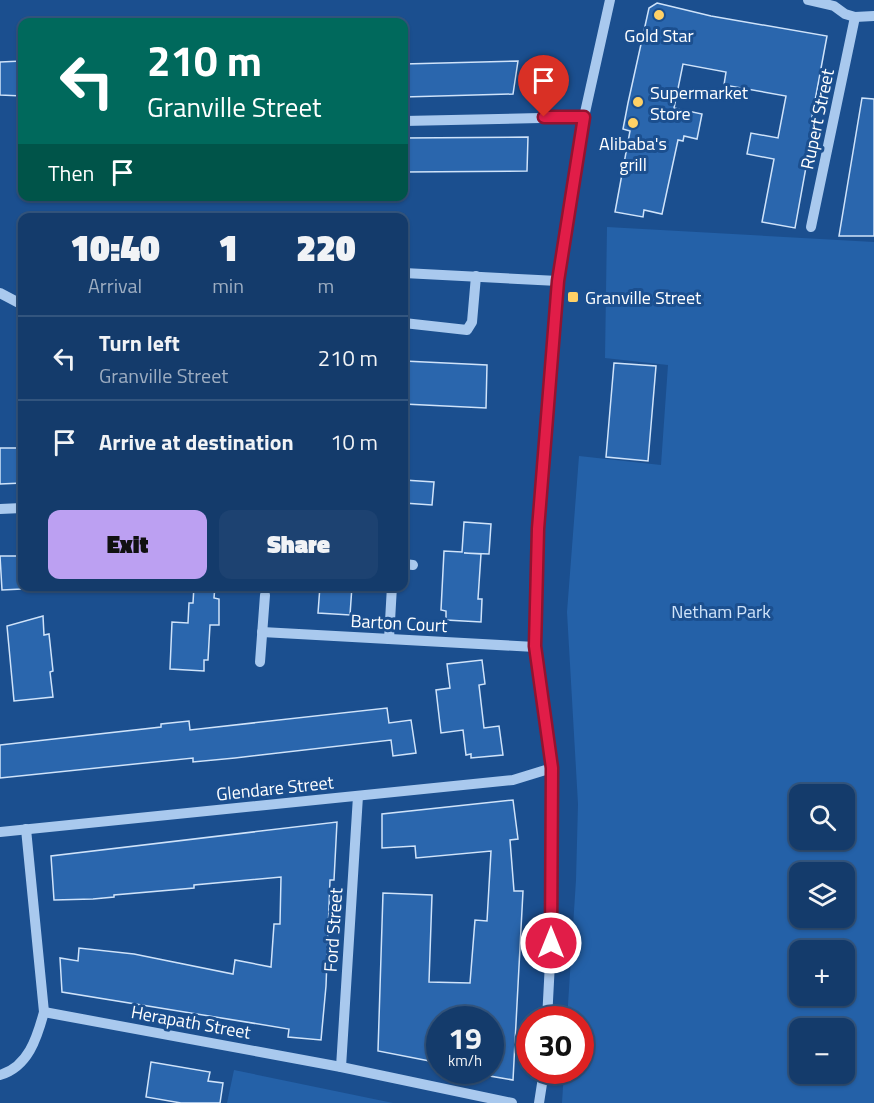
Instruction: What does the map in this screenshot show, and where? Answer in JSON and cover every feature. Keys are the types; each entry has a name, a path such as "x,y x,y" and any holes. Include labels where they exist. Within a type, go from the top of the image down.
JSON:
{"street":[{"path":"548,1006 551,943 552,768 535,646 538,529 558,281 584,117 610,0"},
{"path":"808,0 834,6 845,14 874,16"},
{"name":"Rupert Street","path":"811,228 855,16"},
{"path":"408,121 584,117"},
{"path":"408,273 558,281"},
{"path":"408,323 466,330 472,322 477,276"},
{"path":"0,293 18,302"},
{"path":"0,509 18,508"},
{"path":"389,639 392,591"},
{"path":"260,662 265,595"},
{"name":"Barton Court","path":"262,632 535,646"},
{"name":"Glendare Street","path":"0,832 513,780 552,768"},
{"name":"Ford Street","path":"341,1067 358,796"},
{"path":"0,1075 16,1068 24,1059 37,1037 44,1012 26,829"},
{"name":"Herapath Street","path":"44,1012 341,1067 512,1103"},
{"path":"539,1103 542,1084"}],"green space":[{"name":"Netham Park","path":"607,227 874,242 874,1103 562,1103 563,1084 594,1084 594,1006 568,1006 578,804 567,612 579,456 661,465 668,365 605,358"},
{"path":"234,1070 393,1103 227,1103"}],"building":[{"path":"657,3 711,16 827,36 795,228 762,222 774,159 747,154 751,133 778,138 786,96 724,85 726,72 683,64 674,108 702,114 697,139 684,136 683,141 678,140 662,214 644,210 643,217 615,212 630,131 623,129 628,103 649,8"},
{"path":"18,61 18,96 0,95 0,62"},
{"path":"518,61 513,94 408,97 408,64"},
{"path":"862,98 874,99 874,236 839,236"},
{"path":"528,137 527,171 408,172 408,138"},
{"path":"408,361 487,365 486,408 408,404"},
{"path":"614,363 656,366 648,461 606,457"},
{"path":"0,448 18,448 18,483 0,484"},
{"path":"408,480 434,482 432,505 408,503"},
{"path":"464,522 491,524 489,554 464,553 481,554 478,599 482,599 481,622 446,620 446,611 441,610 444,551 462,552"},
{"path":"0,556 18,556 18,589 2,590"},
{"path":"194,591 215,591 214,598 219,599 219,625 210,625 208,660 204,660 204,671 170,669 172,622 188,623 189,603 193,603"},
{"path":"320,591 352,591 350,615 318,613"},
{"path":"43,616 44,635 49,634 53,697 14,701 7,626"},
{"path":"482,660 485,684 479,685 484,728 499,726 503,755 471,758 471,754 466,755 463,730 441,733 436,690 450,688 447,664"},
{"path":"387,708 389,723 411,720 416,753 393,756 391,740 235,758 193,762 193,758 0,778 0,745 161,727 161,724 189,721 190,730"},
{"path":"513,800 518,839 510,840 514,891 523,891 513,1080 504,1078 504,1006 426,1006 426,1060 378,1051 383,893 432,895 429,982 470,983 475,920 487,921 491,851 416,858 415,846 382,848 382,814"},
{"path":"337,822 334,880 330,880 326,986 321,1040 288,1037 289,1029 62,992 60,958 78,961 79,948 134,954 233,974 235,960 271,967 274,924 280,924 281,877 194,885 194,888 114,895 114,897 54,900 51,856"},
{"path":"151,1062 210,1072 208,1081 223,1083 220,1103 181,1103 146,1097"}],"place":[{"name":"Gold Star","path":"659,15"},
{"name":"Supermarket Store","path":"638,102"},
{"name":"Alibaba's grill","path":"633,123"},
{"name":"Granville Street","path":"573,297"}],"route":[{"path":"544,117 584,117 558,281 538,529 535,646 552,768 551,943"}]}
